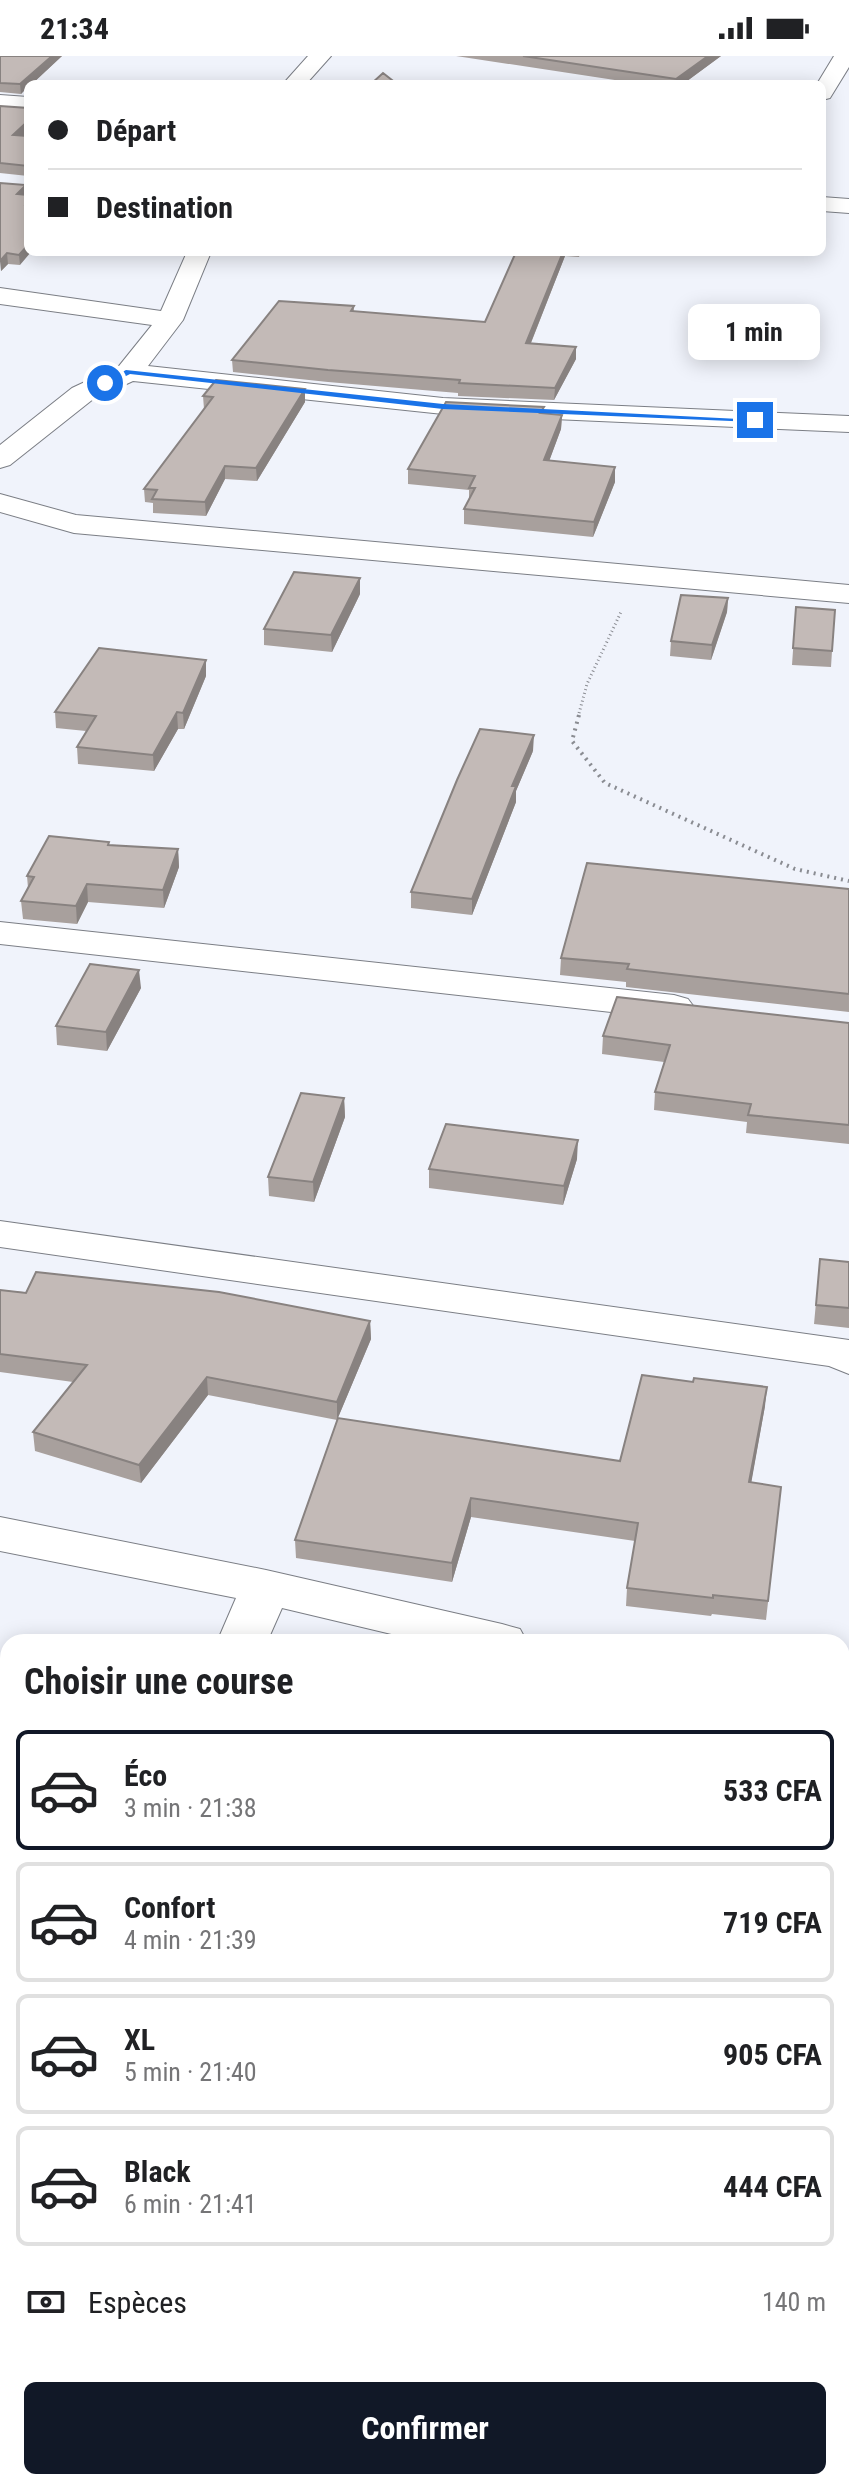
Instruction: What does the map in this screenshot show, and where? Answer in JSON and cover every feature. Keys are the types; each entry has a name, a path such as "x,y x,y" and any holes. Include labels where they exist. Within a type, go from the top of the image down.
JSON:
{"street":[{"path":"298,80 320,56"},
{"path":"827,104 845,56"},
{"path":"0,102 24,104"},
{"path":"826,204 849,206"},
{"path":"0,459 82,394 129,372 170,320 197,256"},
{"path":"0,296 170,320"},
{"path":"129,372 443,406 849,424"},
{"path":"0,503 74,524 849,594"},
{"path":"0,933 708,1011"},
{"path":"0,1234 842,1353 849,1359"},
{"path":"0,1534 266,1587 468,1634"},
{"path":"245,1634 266,1587"}],"path":[{"path":"621,612 587,684 572,741 605,783 795,869 849,881"}],"building":[{"path":"0,56 52,56 20,84 0,83"},
{"path":"523,56 708,56 676,79"},
{"path":"383,73 392,80 375,80"},
{"path":"0,106 24,108 24,125 13,135 24,136 24,166 0,163"},
{"path":"0,183 24,185 17,194 24,195 24,249 19,255 7,253 0,261"},
{"path":"514,256 561,256 526,343 576,347 555,388 459,383 460,380 232,360 279,301 354,306 351,311 485,322"},
{"path":"216,380 305,389 256,468 225,466 205,502 152,499 157,490 144,489 213,397 203,396"},
{"path":"446,402 544,407 540,413 562,415 544,460 615,467 594,522 464,509 475,488 469,488 475,476 408,469"},
{"path":"294,572 360,578 331,635 264,629"},
{"path":"681,595 728,598 712,645 671,641"},
{"path":"796,607 835,610 832,651 793,648"},
{"path":"99,648 206,660 183,713 177,712 153,755 77,747 96,716 55,712"},
{"path":"480,729 534,735 512,786 516,786 472,899 411,892 457,780"},
{"path":"49,836 109,842 108,845 178,849 163,890 87,884 76,906 21,901 34,877 27,876"},
{"path":"587,863 849,889 849,994 627,969 629,964 561,958"},
{"path":"90,964 139,970 106,1032 56,1026"},
{"path":"617,997 849,1023 849,1125 748,1115 751,1104 655,1092 670,1045 603,1036"},
{"path":"301,1093 344,1098 313,1182 268,1177"},
{"path":"446,1124 578,1140 564,1186 429,1169"},
{"path":"820,1259 849,1262 849,1308 816,1305"},
{"path":"36,1272 219,1292 370,1321 337,1402 207,1377 139,1465 33,1432 87,1365 0,1354 0,1290 26,1293"},
{"path":"642,1375 767,1387 749,1482 781,1487 768,1601 627,1588 638,1523 471,1498 452,1563 295,1540 338,1418 620,1461"}],"route":[{"path":"105,383 129,372 443,406 755,420"}]}
